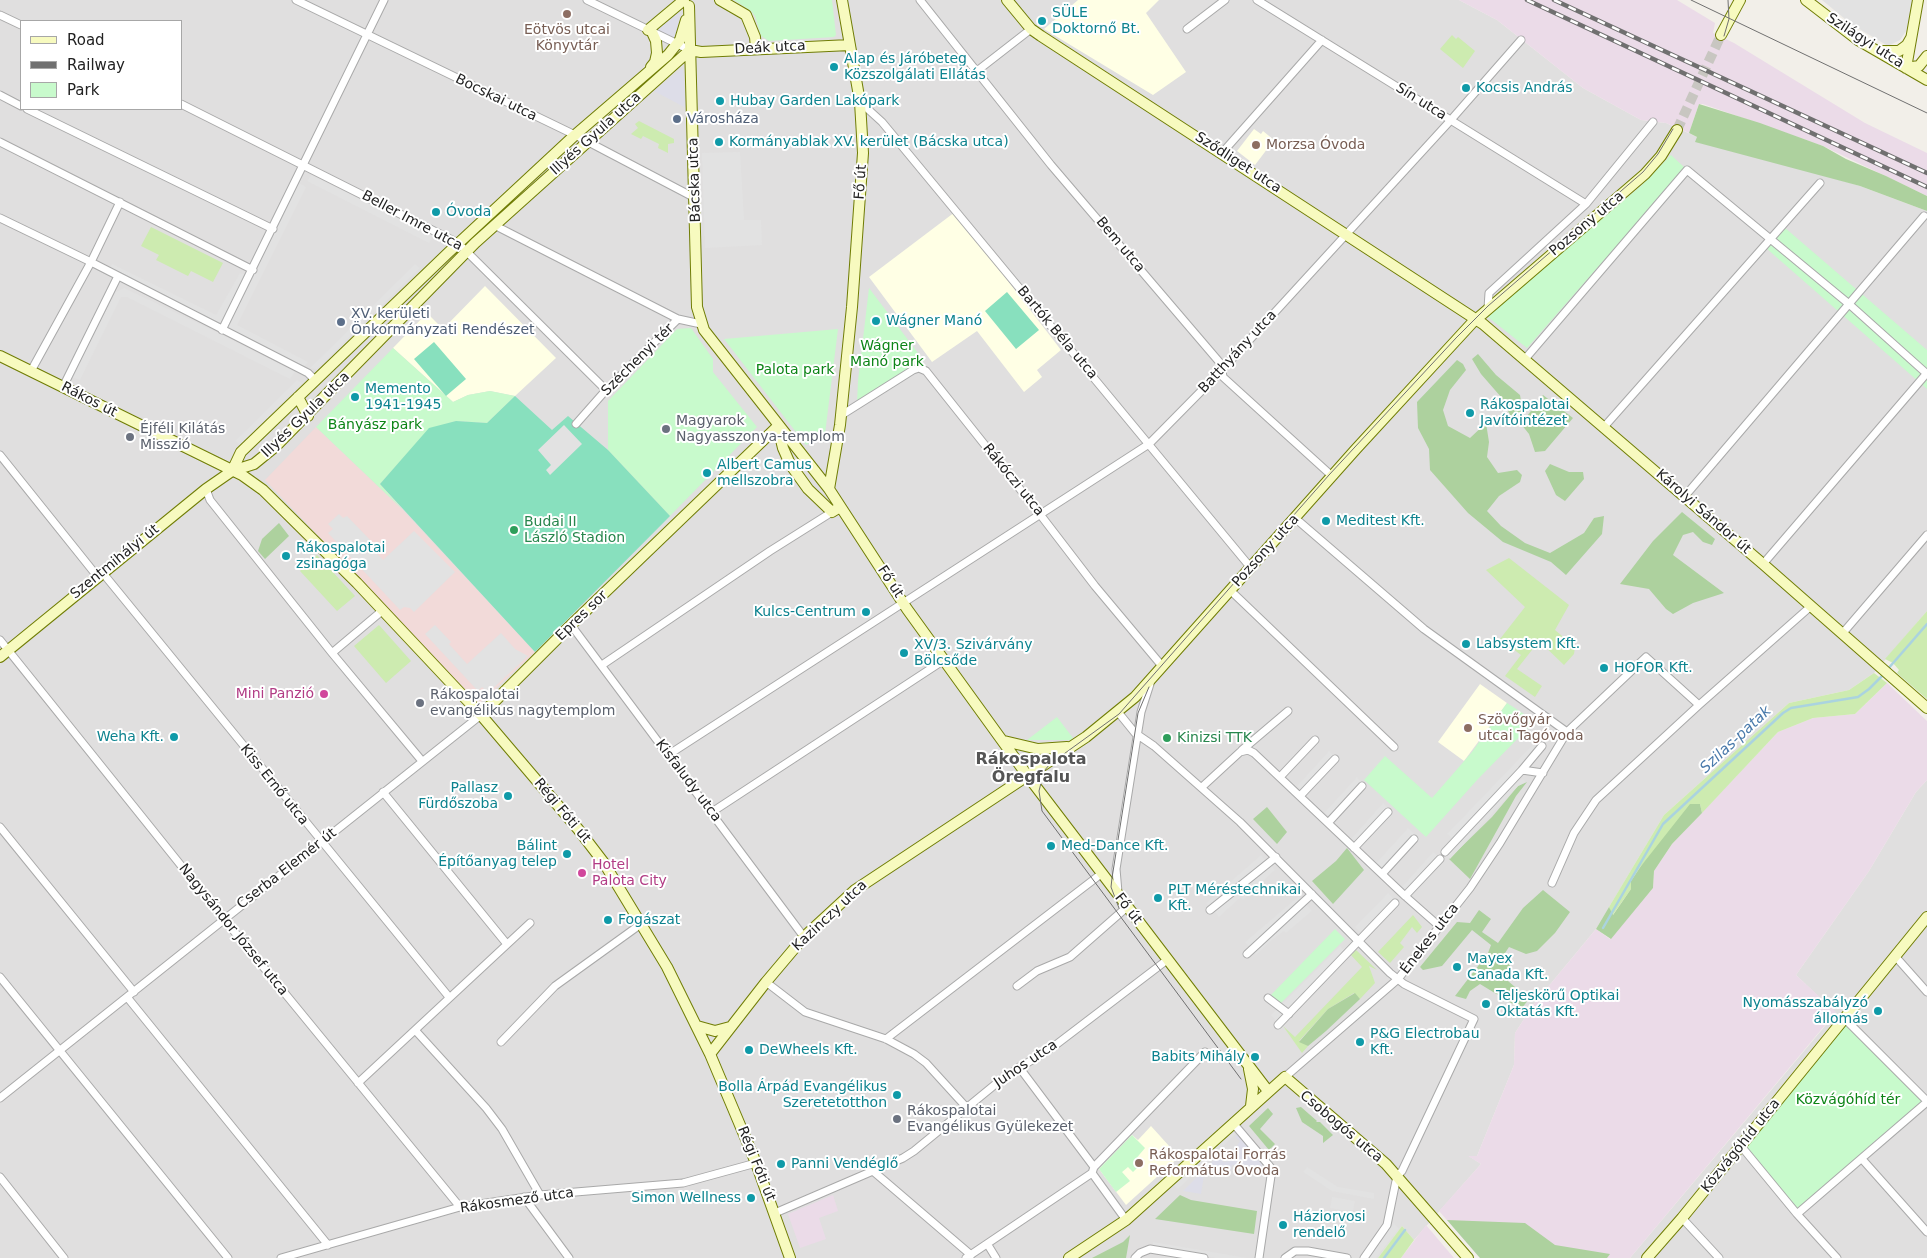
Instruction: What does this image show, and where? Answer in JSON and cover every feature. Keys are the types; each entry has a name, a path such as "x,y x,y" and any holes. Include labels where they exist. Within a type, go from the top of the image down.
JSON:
{"street":[{"name":"Bocskai utca","path":"296,0 575,135 586,143 695,198"},
{"path":"222,330 305,165 384,0"},
{"path":"587,0 690,50"},
{"path":"720,0 746,15 756,48"},
{"name":"Fő út","path":"842,0 860,102 863,153 853,291 840,416 829,489 836,510 1027,775 1268,1091"},
{"name":"Bem utca","path":"920,0 1051,164 1221,364 1223,377 1332,476"},
{"name":"Sződliget utca","path":"1007,0 1031,29 1476,320"},
{"path":"1187,29 1225,0"},
{"name":"Sín utca","path":"1257,0 1586,204"},
{"path":"1721,35 1740,0"},
{"name":"Szilágyi utca","path":"1806,0 1842,29 1927,80"},
{"path":"1918,0 1906,68 1919,66 1927,56"},
{"path":"650,31 688,2"},
{"path":"677,45 683,34 688,2"},
{"name":"Bácska utca","path":"688,2 697,307 701,324"},
{"path":"0,15 20,25"},
{"path":"1878,51 1895,52 1904,48 1910,40 1914,27"},
{"path":"977,71 1031,29"},
{"path":"646,73 657,57 656,41 650,31"},
{"path":"1222,153 1322,40"},
{"name":"Batthyány utca","path":"668,755 1039,513 1149,444 1222,370 1521,40"},
{"name":"Illyés Gyula utca","path":"232,471 241,452 458,243 575,135 677,45"},
{"name":"Deák utca","path":"690,50 701,52 850,45"},
{"name":"Illyés Gyula utca","path":"232,471 254,464 276,446 308,416 494,225 690,50"},
{"path":"0,95 20,105"},
{"name":"Bartók Béla utca","path":"860,102 882,122 1251,568"},
{"name":"Beller Imre utca","path":"182,104 458,243 606,390"},
{"path":"30,110 273,229"},
{"name":"Pozsony utca","path":"1488,308 1489,294 1586,204 1653,122"},
{"name":"Pozsony utca","path":"1027,775 1118,712 1153,677 1332,476 1476,320 1645,174 1661,156 1677,130"},
{"path":"0,142 253,270"},
{"path":"1525,359 1687,170 1768,240 1848,304 1927,373 1764,564"},
{"path":"1604,427 1820,183"},
{"path":"31,371 120,202"},
{"path":"1685,496 1924,216"},
{"path":"0,218 308,373 315,380"},
{"path":"494,225 678,319"},
{"path":"63,387 118,276"},
{"name":"Széchenyi tér","path":"576,424 606,390 678,319 701,324"},
{"name":"Károlyi Sándor út","path":"1476,320 1525,359 1685,496 1927,708"},
{"path":"701,324 713,343 829,489"},
{"name":"Rákos út","path":"0,356 232,471"},
{"name":"Rákóczi utca","path":"840,416 914,370 919,368 926,371 1095,586 1162,666"},
{"path":"298,398 308,416"},
{"path":"602,666 770,551 836,510 808,489 790,464 783,448 778,426"},
{"name":"Epres sor","path":"481,715 571,625 778,426"},
{"name":"Kiss Ernő utca","path":"0,455 449,997"},
{"name":"Szentmihályi út","path":"4,654 100,574 206,489 232,471"},
{"name":"Régi Fóti út","path":"232,471 250,480 281,505 383,610 481,715 578,829 604,863 667,968 697,1026 756,1163 790,1258"},
{"path":"206,489 210,500 332,654 422,761"},
{"path":"1295,518 1424,629 1567,732"},
{"path":"1842,634 1927,535"},
{"path":"1231,591 1394,747"},
{"path":"1552,883 1574,834 1596,800 1699,705 1810,607"},
{"path":"332,654 383,610"},
{"name":"Kisfaludy utca","path":"571,625 804,937"},
{"name":"Nagysándor József utca","path":"0,640 4,654 460,1208"},
{"name":"Énekes utca","path":"1285,1077 1398,979 1475,881 1567,732 1646,657 1699,705"},
{"path":"712,812 944,660"},
{"path":"1120,899 1115,873 1141,712 1153,677"},
{"path":"1202,787 1288,711"},
{"path":"1118,712 1138,734 1202,787 1276,857 1359,943 1398,979 1474,1019 1402,1171 1397,1176 1387,1225 1364,1258"},
{"name":"Cserba Elemér út","path":"0,1098 481,715"},
{"path":"1280,777 1315,740"},
{"path":"1004,742 1038,749 1070,747"},
{"path":"1445,852 1542,746"},
{"path":"1240,752 1248,750 1254,753 1405,896 1440,926"},
{"path":"1300,796 1335,759"},
{"path":"1522,770 1543,773"},
{"name":"Kazinczy utca","path":"710,1054 804,937 855,890 1027,775"},
{"path":"1328,823 1362,786"},
{"path":"383,792 506,943"},
{"path":"1354,848 1388,812"},
{"path":"0,827 134,992"},
{"path":"1382,874 1414,839"},
{"path":"1210,910 1276,857"},
{"path":"1405,896 1440,859"},
{"path":"886,1039 1101,874"},
{"path":"1247,954 1312,894"},
{"path":"1278,1025 1359,943 1395,903"},
{"path":"1017,986 1037,971 1070,957 1127,907"},
{"path":"358,1083 506,943 530,923"},
{"name":"Közvágóhíd utca","path":"1647,1258 1682,1218 1895,956 1925,923"},
{"path":"501,1042 555,986 576,968 641,924"},
{"path":"1895,956 1927,992"},
{"name":"Juhos utca","path":"775,1214 914,1151 1019,1067 1053,1046 1168,960"},
{"path":"0,977 228,1258"},
{"path":"766,982 805,1012 886,1039 926,1063 967,1108"},
{"path":"127,997 328,1245"},
{"path":"1268,998 1289,1014"},
{"path":"1797,1214 1927,1102 1844,1018"},
{"path":"697,1026 716,1031 730,1027"},
{"path":"415,1030 502,1128 540,1195"},
{"path":"873,1171 969,1256 988,1245 1093,1170 1205,1052"},
{"path":"1019,1067 1093,1170 1126,1220"},
{"name":"Fő út","path":"1249,1068 1253,1089 1251,1106"},
{"path":"1069,1258 1126,1220 1285,1077"},
{"name":"Csobogós utca","path":"1285,1077 1397,1176 1468,1258"},
{"path":"1233,1123 1272,1169 1259,1258"},
{"path":"1741,1146 1797,1214 1837,1258"},
{"path":"1862,1158 1927,1232"},
{"name":"Rákosmező utca","path":"281,1258 460,1208 540,1195 668,1185 756,1163"},
{"path":"0,1177 64,1258"},
{"path":"524,1197 569,1258"},
{"path":"1682,1218 1719,1258"},
{"path":"988,1245 996,1258"},
{"path":"1135,1258 1140,1253 1150,1250 1204,1258"},
{"path":"1286,1258 1295,1251 1308,1251 1347,1258"}],"shaded area":[{"path":"0,0 1459,0 1497,20 1583,88 1641,120 1666,123 1697,137 1860,186 1927,211 1927,611 1874,673 1849,690 1789,703 1664,815 1596,929 1533,1005 1515,1033 1514,1065 1477,1156 1469,1156 1481,1164 1414,1240 1402,1226 1378,1258 0,1258"},
{"path":"1078,0 1159,0 1146,13 1186,72 1153,95 1044,29"},
{"path":"1459,0 1677,0 1715,23 1713,33 1734,43 1865,123 1927,153 1927,196 1823,146 1703,104 1699,104 1689,133 1666,123 1641,120 1583,88 1497,20"},
{"path":"1822,0 1914,0 1906,31 1900,40 1888,46 1851,24"},
{"path":"680,10 677,33 674,38 658,31 659,26"},
{"path":"683,68 683,71 686,108 654,91"},
{"name":"Morzsa Óvoda","path":"1254,129 1261,134 1263,131 1274,140 1255,165 1237,151"},
{"path":"740,152 744,220 761,220 762,245 705,248 702,153"},
{"path":"311,175 433,235 429,243 307,181"},
{"path":"299,183 306,187 237,325 308,362 303,368 227,329"},
{"path":"955,212 1061,350 1037,370 1042,377 1024,392 977,331 932,362 869,277"},
{"path":"112,264 216,315 240,273 246,275 219,325 109,270"},
{"path":"415,264 420,268 317,369 310,368"},
{"path":"485,286 556,358 515,396 490,391 468,395 453,402 393,348 427,313 443,329"},
{"path":"124,288 295,372 290,379 127,297 121,297 80,380 72,377 116,292"},
{"path":"297,380 302,383 240,445 235,441"},
{"path":"564,425 582,444 550,475 546,470 551,465 538,450"},
{"path":"316,427 402,509 535,652 479,704 265,480"},
{"path":"339,514 343,518 347,516 372,542 369,545 383,560 414,531 455,572 414,612 410,608 404,607 400,610 328,533 333,529 328,524"},
{"path":"435,625 451,642 449,644 467,664 501,633 515,649 528,656 488,693 482,687 478,691 425,634"},
{"path":"1887,683 1927,721 1927,780 1916,792 1869,871 1796,975 1836,1012 1630,1258 1480,1258 1439,1211 1481,1164 1468,1156 1477,1156 1514,1065 1515,1033 1533,1005 1596,929 1610,939 1653,888 1654,871 1672,844 1778,732 1813,718 1855,714"},
{"name":"Szövőgyár utcai Tagóvoda","path":"1480,684 1507,703 1464,761 1438,742"},
{"path":"1538,739 1543,744 1452,838 1447,834"},
{"path":"1329,751 1335,757 1303,792 1297,786"},
{"path":"1357,777 1362,783 1330,818 1325,812"},
{"path":"1523,779 1526,782 1518,786 1450,859 1446,855 1514,782"},
{"path":"1927,780 1927,1258 1630,1258 1836,1013 1796,975 1869,871 1916,792"},
{"path":"1383,803 1389,809 1357,844 1351,839"},
{"path":"1408,828 1414,833 1382,869 1376,863"},
{"path":"1433,852 1439,857 1407,892 1402,887"},
{"path":"1261,855 1275,870 1243,900 1240,898 1219,917 1206,903"},
{"path":"1388,893 1395,900 1362,934 1355,927"},
{"path":"1299,896 1312,911 1286,933 1284,931 1272,940 1256,955 1245,942"},
{"path":"1340,946 1346,952 1278,1024 1271,1015"},
{"name":"Rákospalotai Forrás Református Óvoda","path":"1151,1126 1179,1157 1126,1205 1099,1169 1132,1135 1138,1140"},
{"path":"1234,1126 1239,1131 1178,1189 1173,1184"},
{"path":"1239,1133 1261,1160 1263,1169 1232,1165 1231,1170 1205,1170 1201,1194 1183,1191 1221,1153 1223,1162 1231,1161 1237,1156 1234,1151 1240,1141 1235,1137"},
{"path":"1307,1167 1338,1187 1374,1193 1374,1199 1332,1191 1303,1172"},
{"path":"833,1195 838,1211 819,1218 826,1239 800,1248 788,1214"},
{"path":"1332,1197 1355,1201 1353,1212 1330,1208"},
{"path":"1394,1223 1399,1229 1376,1258 1367,1258"},
{"path":"1426,1225 1454,1258 1401,1258"},
{"path":"1153,1242 1247,1258 1216,1258 1152,1247"}],"green space":[{"path":"734,0 832,0 836,35 834,37 769,41 761,36 755,16 751,11"},
{"path":"1452,35 1456,39 1458,37 1475,51 1463,68 1440,49"},
{"path":"1699,104 1760,123 1823,146 1846,159 1927,196 1927,211 1860,186 1695,142 1697,137 1689,133"},
{"path":"639,121 674,139 674,143 668,144 668,153 658,148 659,144 643,136 641,139 631,134 638,128 635,124"},
{"path":"1671,155 1685,168 1527,348 1488,317 1497,305 1641,186"},
{"path":"151,227 223,263 213,282 191,271 188,276 156,260 159,255 141,246"},
{"path":"1784,227 1927,350 1927,389 1766,248"},
{"name":"Wágner Manó park","path":"869,288 924,361 857,403 858,381"},
{"path":"1007,292 1039,330 1016,349 985,311"},
{"path":"691,328 713,359 713,372 757,427 670,516 608,450 608,401 677,329"},
{"name":"Palota park","path":"838,329 825,434 806,445 724,339"},
{"path":"434,342 466,379 446,396 414,359"},
{"name":"Bányász park","path":"393,348 453,402 468,395 490,391 515,396 487,423 456,421 429,429 380,484 402,509 316,427"},
{"path":"1478,354 1496,375 1520,395 1523,412 1511,417 1501,397 1481,374 1472,359"},
{"path":"1457,360 1463,364 1466,370 1450,390 1443,410 1448,426 1470,438 1486,423 1489,442 1487,457 1498,473 1517,470 1522,475 1520,482 1499,496 1487,511 1501,526 1525,543 1550,553 1584,533 1594,518 1604,516 1602,534 1566,575 1551,562 1503,542 1468,513 1430,470 1429,449 1418,428 1417,402"},
{"path":"1543,395 1573,418 1545,451 1535,452 1529,434 1521,424"},
{"name":"Budai II László Stadion","path":"515,396 552,430 568,416 608,450 670,516 535,652 380,484 429,428 456,421 487,423"},
{"path":"1550,464 1569,472 1583,472 1584,479 1565,501 1556,495 1545,471"},
{"path":"1682,512 1715,539 1712,545 1703,542 1693,532 1683,535 1673,555 1724,593 1693,603 1673,614 1666,609 1649,589 1620,584 1653,541"},
{"path":"279,523 289,536 265,559 258,551 262,539"},
{"path":"317,555 355,596 337,611 300,571"},
{"path":"1509,558 1569,605 1555,630 1575,647 1574,654 1564,665 1539,641 1517,669 1542,686 1535,697 1505,676 1521,655 1500,639 1525,607 1486,570"},
{"path":"1927,611 1927,699 1897,673 1899,670 1893,663 1885,659"},
{"path":"379,625 411,661 386,683 354,646"},
{"path":"1874,673 1887,683 1855,714 1813,718 1778,732 1702,813 1700,804 1641,866 1631,881 1631,889 1612,916 1609,907 1664,815 1789,703 1849,690"},
{"path":"1507,703 1535,721 1478,779 1426,837 1364,780 1385,756 1432,798 1472,752"},
{"path":"1057,717 1073,738 1071,740 1027,740"},
{"path":"1527,782 1516,796 1470,879 1449,859 1492,817 1518,786"},
{"path":"1690,804 1700,804 1702,813 1672,844 1654,871 1653,888 1611,939 1596,929 1609,907 1613,915 1631,889 1631,881 1641,866"},
{"path":"1267,807 1287,832 1277,844 1253,819"},
{"path":"1347,848 1364,870 1333,904 1312,881 1336,861"},
{"path":"1543,890 1570,912 1555,933 1537,951 1526,954 1509,947 1505,953 1510,964 1508,981 1529,999 1521,1009 1480,984 1470,991 1466,999 1455,996 1488,953 1491,945 1472,930 1442,966 1423,970 1420,967 1457,922 1470,923 1479,910 1491,919 1482,932 1498,943 1523,908"},
{"path":"1413,915 1422,927 1417,933 1412,927 1400,943 1404,947 1390,963 1378,952"},
{"path":"1335,929 1345,939 1278,1006 1268,998"},
{"path":"1356,950 1377,970 1369,966 1375,983 1360,999 1354,993 1328,1009 1299,1041 1308,1046 1302,1053 1283,1026 1295,1037 1362,967 1351,955"},
{"path":"1355,993 1360,999 1326,1031 1308,1046 1299,1042 1328,1009"},
{"name":"Közvágóhíd tér","path":"1844,1018 1927,1101 1797,1214 1741,1146"},
{"path":"1301,1107 1333,1135 1323,1143 1323,1136 1302,1122 1296,1108"},
{"path":"1268,1108 1273,1114 1260,1129 1275,1144 1269,1150 1249,1126"},
{"path":"1132,1135 1145,1148 1134,1161 1139,1166 1133,1172 1128,1167 1122,1172 1130,1181 1116,1192 1099,1169"},
{"path":"1180,1195 1191,1200 1257,1211 1254,1234 1155,1219"},
{"path":"1447,1220 1525,1223 1555,1245 1610,1254 1607,1258 1480,1258"},
{"path":"1402,1226 1414,1240 1401,1258 1378,1258"},
{"path":"1130,1235 1126,1258 1092,1258 1123,1242"}],"waterway":[{"name":"Szilas-patak","path":"1887,670 1927,624"},
{"name":"Szilas-patak","path":"1603,928 1663,824 1783,713 1791,708 1858,697 1884,674"},
{"name":"Szilas-patak","path":"1384,1258 1405,1230"}],"tunnel":[{"path":"1677,130 1721,35"}],"tram line":[{"path":"1691,0 1927,113"},
{"path":"1724,36 1729,19 1728,0"},
{"path":"1241,1079 1042,811 1039,791 1044,771 1050,764 1119,714 1329,475 1456,338 1488,306 1643,172 1658,154 1673,129"},
{"path":"1119,908 1111,887 1112,878 1138,713 1149,687"}],"railway":[{"path":"1527,0 1927,187"},
{"path":"1554,0 1927,173"}],"place":[{"name":"Eötvös utcai Könyvtár","path":"567,14"},
{"name":"SÜLE Doktornő Bt.","path":"1042,21"},
{"name":"Alap és Járóbeteg Közszolgálati Ellátás","path":"834,67"},
{"name":"Kocsis András","path":"1466,88"},
{"name":"Hubay Garden Lakópark","path":"720,101"},
{"name":"Városháza","path":"677,119"},
{"name":"Kormányablak XV. kerület (Bácska utca)","path":"719,142"},
{"name":"Morzsa Óvoda","path":"1256,145"},
{"name":"Óvoda","path":"436,212"},
{"name":"Wágner Manó","path":"876,321"},
{"name":"XV. kerületi Önkormányzati Rendészet","path":"341,322"},
{"name":"Memento 1941-1945","path":"355,397"},
{"name":"Rákospalotai Javítóintézet","path":"1470,413"},
{"name":"Magyarok Nagyasszonya-templom","path":"666,429"},
{"name":"Éjféli Kilátás Misszió","path":"130,437"},
{"name":"Albert Camus mellszobra","path":"707,473"},
{"name":"Meditest Kft.","path":"1326,521"},
{"name":"Budai II László Stadion","path":"514,530"},
{"name":"Rákospalotai zsinagóga","path":"286,556"},
{"name":"Kulcs-Centrum","path":"866,612"},
{"name":"Labsystem Kft.","path":"1466,644"},
{"name":"XV/3. Szivárvány Bölcsőde","path":"904,653"},
{"name":"HOFOR Kft.","path":"1604,668"},
{"name":"Mini Panzió","path":"324,694"},
{"name":"Rákospalotai evangélikus nagytemplom","path":"420,703"},
{"name":"Szövőgyár utcai Tagóvoda","path":"1468,728"},
{"name":"Weha Kft.","path":"174,737"},
{"name":"Kinizsi TTK","path":"1167,738"},
{"name":"Pallasz Fürdőszoba","path":"508,796"},
{"name":"Med-Dance Kft.","path":"1051,846"},
{"name":"Bálint Építőanyag telep","path":"567,854"},
{"name":"Hotel Palota City","path":"582,873"},
{"name":"PLT Méréstechnikai Kft.","path":"1158,898"},
{"name":"Fogászat","path":"608,920"},
{"name":"Mayex Canada Kft.","path":"1457,967"},
{"name":"Teljeskörű Optikai Oktatás Kft.","path":"1486,1004"},
{"name":"Nyomásszabályzó állomás","path":"1878,1011"},
{"name":"P&G Electrobau Kft.","path":"1360,1042"},
{"name":"DeWheels Kft.","path":"749,1050"},
{"name":"Babits Mihály","path":"1255,1057"},
{"name":"Bolla Árpád Evangélikus Szeretetotthon","path":"897,1095"},
{"name":"Rákospalotai Evangélikus Gyülekezet","path":"897,1119"},
{"name":"Rákospalotai Forrás Református Óvoda","path":"1139,1163"},
{"name":"Panni Vendéglő","path":"781,1164"},
{"name":"Simon Wellness","path":"751,1198"},
{"name":"Háziorvosi rendelő","path":"1283,1225"}],"district":[{"name":"Rákospalota Öregfalu","path":"1031,769"}]}
